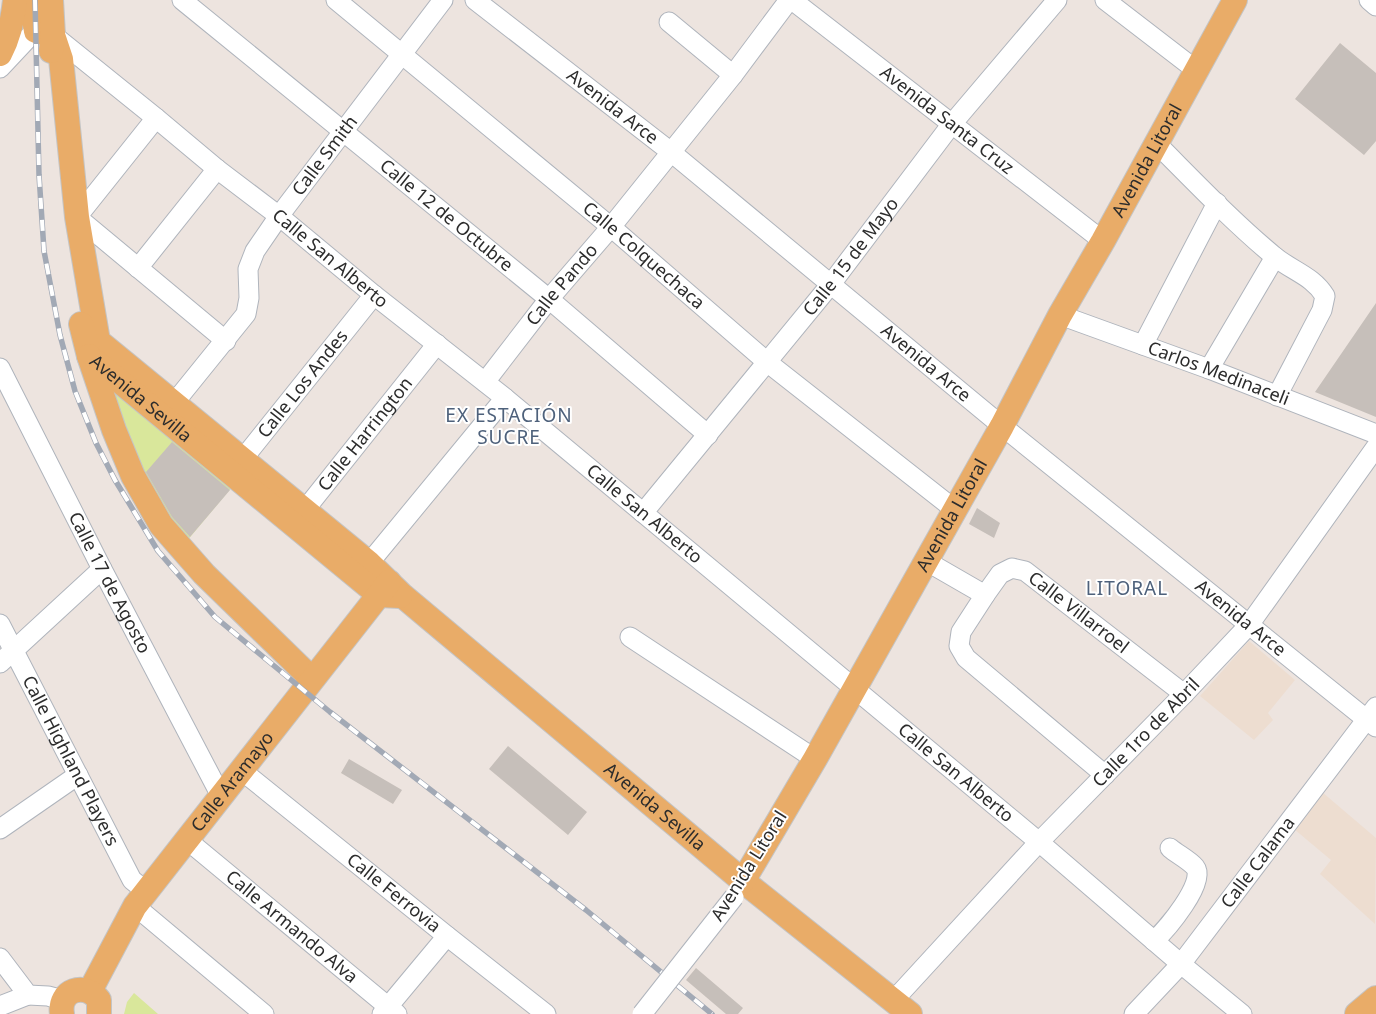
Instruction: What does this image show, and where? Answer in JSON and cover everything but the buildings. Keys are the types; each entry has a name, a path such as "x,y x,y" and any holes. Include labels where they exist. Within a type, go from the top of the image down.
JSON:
{"main road":[{"path":"0,54 13,19 15,0"},
{"name":"Avenida Sevilla","path":"31,0 51,16 60,59 77,217 98,341 169,410 391,591 739,889 902,1007"},
{"name":"Avenida Litoral","path":"739,889 855,688 1002,426 1060,315 1103,242 1235,0"},
{"name":"Avenida Sevilla","path":"51,16 49,61 53,108 76,306 89,356 169,410"},
{"path":"89,356 114,430 133,476 161,525 204,574 312,679"},
{"name":"Calle Aramayo","path":"90,991 141,899 312,679 391,591"},
{"path":"63,1007 71,992 77,989 90,991 98,1000 99,1014"},
{"path":"1357,1014 1376,998"}],"street":[{"name":"Calle 12 de Octubre","path":"182,0 549,299 708,435"},
{"name":"Calle Colquechaca","path":"336,0 611,227 767,362 954,509"},
{"name":"Calle Smith","path":"169,410 246,314 249,298 248,269 255,251 279,216 443,0"},
{"name":"Avenida Arce","path":"475,0 671,152 1002,426 1249,625 1373,718"},
{"name":"Calle Pando","path":"485,382 549,299 611,227 791,0"},
{"name":"Avenida Santa Cruz","path":"791,0 1103,242"},
{"name":"Calle 15 de Mayo","path":"643,513 831,284 951,125 1058,0"},
{"path":"1104,0 1196,70"},
{"path":"1369,0 1376,6"},
{"path":"0,68 51,16"},
{"name":"Calle San Alberto","path":"51,16 156,118 374,295 505,398 855,688 1242,1014"},
{"path":"668,22 733,75"},
{"path":"156,118 77,217 226,341"},
{"path":"1157,144 1275,257 1319,285 1325,296 1322,310 1277,396"},
{"path":"138,268 217,169"},
{"path":"1143,345 1217,203"},
{"path":"1209,369 1275,257"},
{"name":"Calle Los Andes","path":"237,466 374,295"},
{"name":"Carlos Medinaceli","path":"1060,315 1209,369 1376,434"},
{"name":"Calle Harrington","path":"299,517 437,344"},
{"name":"Calle 17 de Agosto","path":"0,370 221,796"},
{"path":"363,570 505,398"},
{"name":"Calle 1ro de Abril","path":"902,1007 1039,842 1249,625 1376,447"},
{"path":"926,561 985,595"},
{"name":"Calle Villarroel","path":"1105,775 966,658 959,646 961,632 1000,574 1012,568 1025,570 1184,694"},
{"path":"0,663 102,569"},
{"name":"Calle Highland Players","path":"0,624 141,899 264,1014"},
{"path":"630,637 815,758"},
{"name":"Calle Calama","path":"1134,1014 1181,964 1373,718"},
{"name":"Calle Ferrovia","path":"241,770 546,1014"},
{"path":"0,829 78,776"},
{"name":"Calle Armando Alva","path":"187,840 389,1012"},
{"path":"1154,941 1181,908 1197,884 1198,875 1196,868 1170,848"},
{"name":"Avenida Litoral","path":"642,1014 739,889"},
{"path":"389,1012 447,936"},
{"path":"0,958 28,996"},
{"path":"0,1006 28,996 48,996 63,1007"}],"shaded area":[{"path":"1249,641 1295,680 1268,713 1273,720 1254,740 1200,696"},
{"path":"1322,792 1376,838 1375,924 1320,874 1331,860 1294,829"}],"green space":[{"path":"103,379 232,487 186,542 157,506"},
{"path":"134,993 158,1014 124,1014 127,1002"}],"railway":[{"path":"35,0 39,175 44,251 60,335 75,391 96,443 115,480 158,551 215,617 330,712 586,910 712,1014"}],"district":[{"name":"EX ESTACIÓN SUCRE","path":"509,426"},
{"name":"LITORAL","path":"1127,588"}]}
